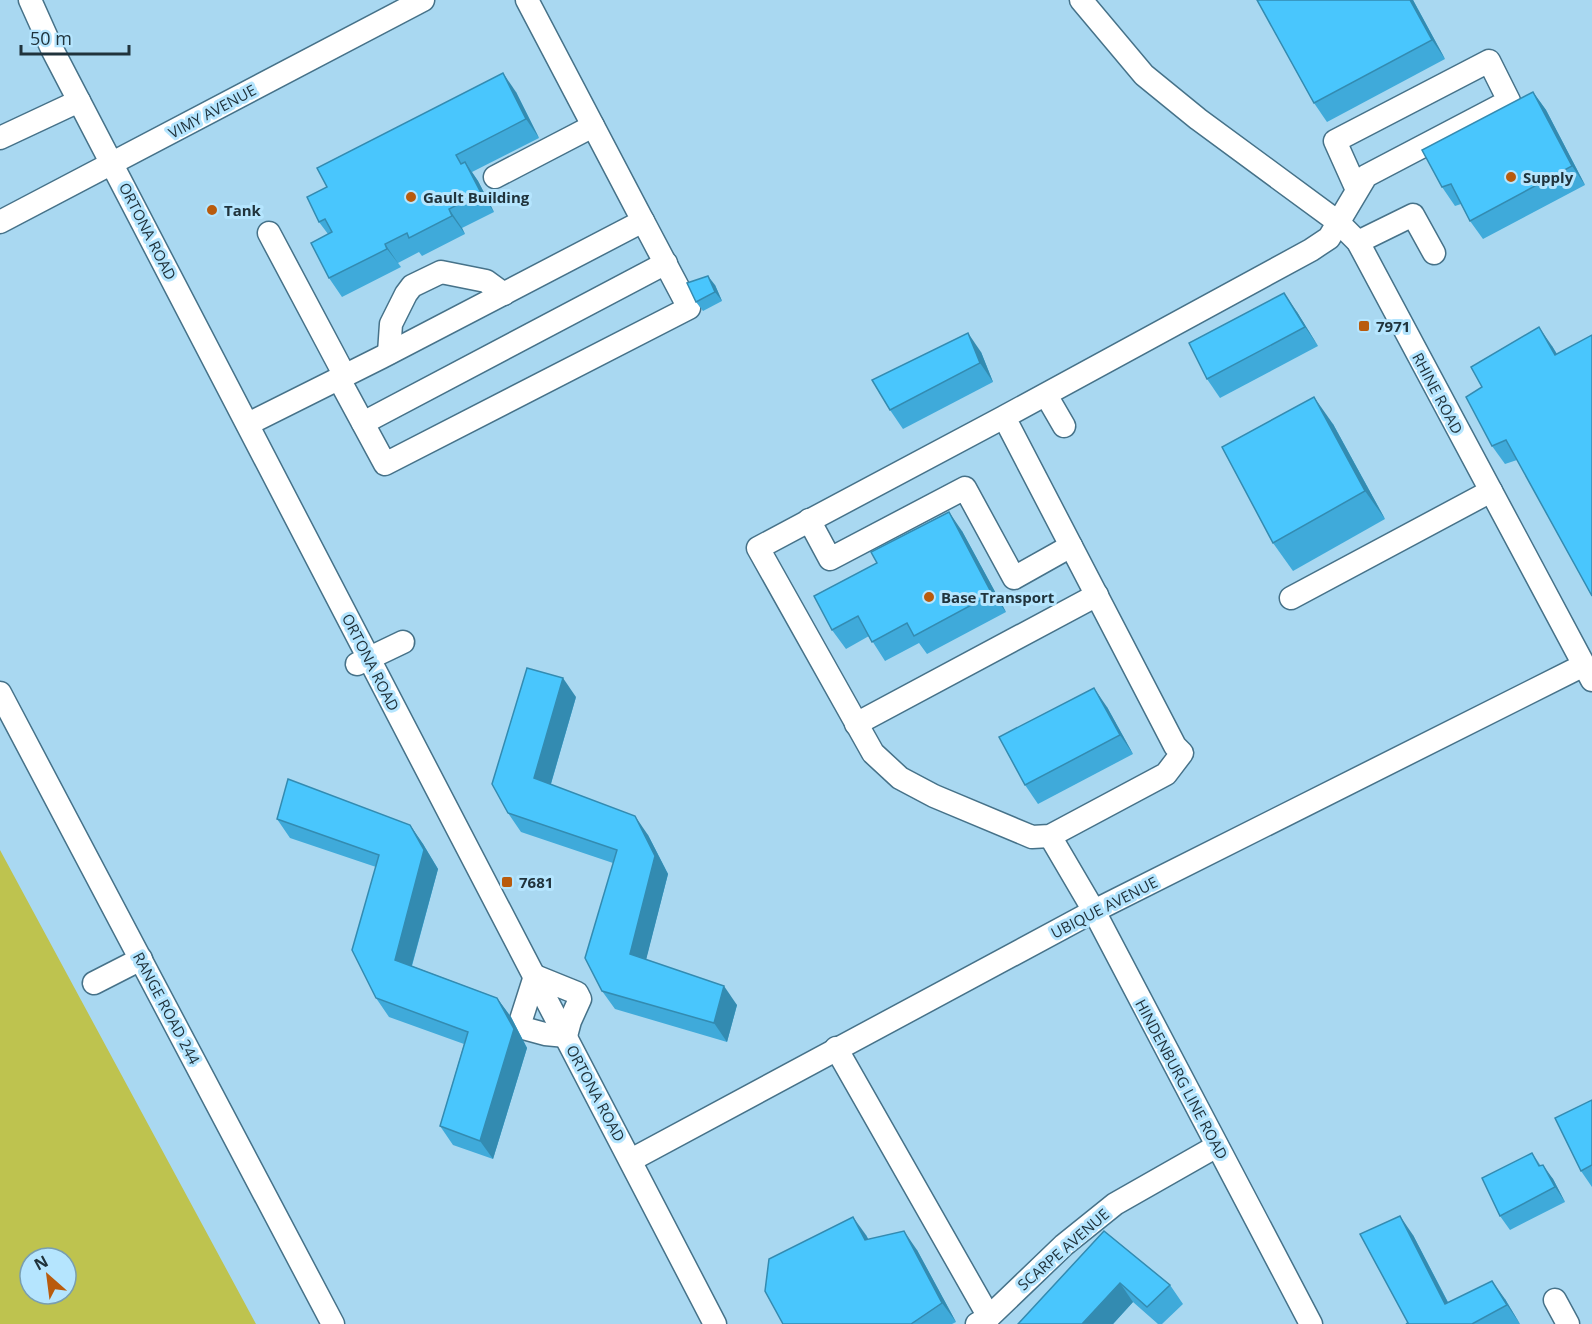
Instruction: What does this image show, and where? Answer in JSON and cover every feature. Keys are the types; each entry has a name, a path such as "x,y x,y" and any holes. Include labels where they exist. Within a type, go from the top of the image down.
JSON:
{"street":[{"name":"ORTONA ROAD","path":"30,0 52,49 248,424 363,662 535,976 715,1324"},
{"path":"269,233 385,464 689,308 527,0"},
{"name":"RHINE ROAD","path":"1081,0 1144,75 1198,119 1338,222 1358,243 1588,673"},
{"name":"VIMY AVENUE","path":"0,222 419,1"},
{"path":"1004,417 1175,746 1182,753 1166,774 1050,836 1032,837 934,796 900,778 873,753 758,548 1311,250 1329,238 1366,176 1509,101 1489,61 1335,141 1357,190"},
{"path":"0,138 79,101"},
{"path":"495,177 593,126"},
{"path":"1358,243 1413,215 1434,253"},
{"path":"248,424 643,221"},
{"path":"363,423 666,263"},
{"path":"389,353 391,324 406,294 412,286 421,281 441,272 459,274 486,280 504,294"},
{"path":"1046,394 1064,426"},
{"path":"809,520 830,559 965,488 1014,578 1071,546"},
{"path":"1291,598 1491,491"},
{"path":"856,724 1097,595"},
{"path":"363,662 403,642"},
{"name":"UBIQUE AVENUE","path":"631,1160 1094,911 1588,673"},
{"name":"RANGE ROAD 244","path":"0,693 333,1324"},
{"name":"HINDENBURG LINE ROAD","path":"1050,836 1094,911 1311,1324"},
{"path":"94,983 141,959"},
{"path":"535,976 520,1023 523,1028 536,1032 566,1036"},
{"path":"836,1048 983,1321"},
{"name":"SCARPE AVENUE","path":"983,1321 1064,1245 1115,1204 1217,1146"},
{"path":"1555,1300 1568,1324"}],"shaded area":[{"path":"0,850 256,1324 0,1324"}],"building":[{"path":"1257,0 1410,0 1432,40 1314,103"},
{"name":"Gault Building","path":"503,73 526,119 456,155 461,164 465,162 481,193 449,209 452,216 409,238 407,233 385,244 387,249 329,278 311,243 332,232 325,219 319,222 307,197 327,187 317,168"},
{"name":"Supply","path":"1533,92 1572,166 1470,221 1451,184 1442,187 1422,150"},
{"path":"708,276 715,292 696,302 687,283"},
{"path":"1284,293 1305,327 1207,379 1189,343"},
{"path":"1539,327 1555,355 1592,335 1592,596 1506,440 1492,446 1466,397 1482,387 1471,367"},
{"path":"968,333 980,363 890,410 872,380"},
{"path":"1314,397 1365,491 1273,543 1222,447"},
{"name":"Base Transport","path":"949,512 992,594 914,636 907,623 872,642 858,616 832,630 814,596 877,563 871,552"},
{"path":"527,668 563,678 534,778 635,816 655,856 630,954 724,986 714,1023 602,991 585,958 617,850 508,813 492,784"},
{"path":"1094,688 1120,735 1025,785 999,737"},
{"path":"288,779 410,825 424,850 395,960 497,998 514,1029 480,1141 440,1126 468,1032 376,998 352,950 379,855 277,819"},
{"path":"1592,1100 1592,1165 1581,1171 1555,1118"},
{"path":"1532,1153 1539,1166 1543,1165 1555,1187 1500,1216 1482,1178"},
{"path":"1400,1216 1445,1304 1492,1281 1507,1305 1472,1324 1406,1324 1408,1323 1360,1234"},
{"path":"853,1217 865,1240 904,1231 942,1303 911,1324 783,1324 765,1291 769,1259"},
{"path":"1104,1231 1170,1285 1147,1307 1120,1283 1082,1324 1018,1324"}],"place":[{"name":"Supply","path":"1511,177"},
{"name":"Gault Building","path":"411,197"},
{"name":"Tank","path":"212,210"},
{"name":"7971","path":"1364,326"},
{"name":"Base Transport","path":"929,597"},
{"name":"7681","path":"507,882"}]}
